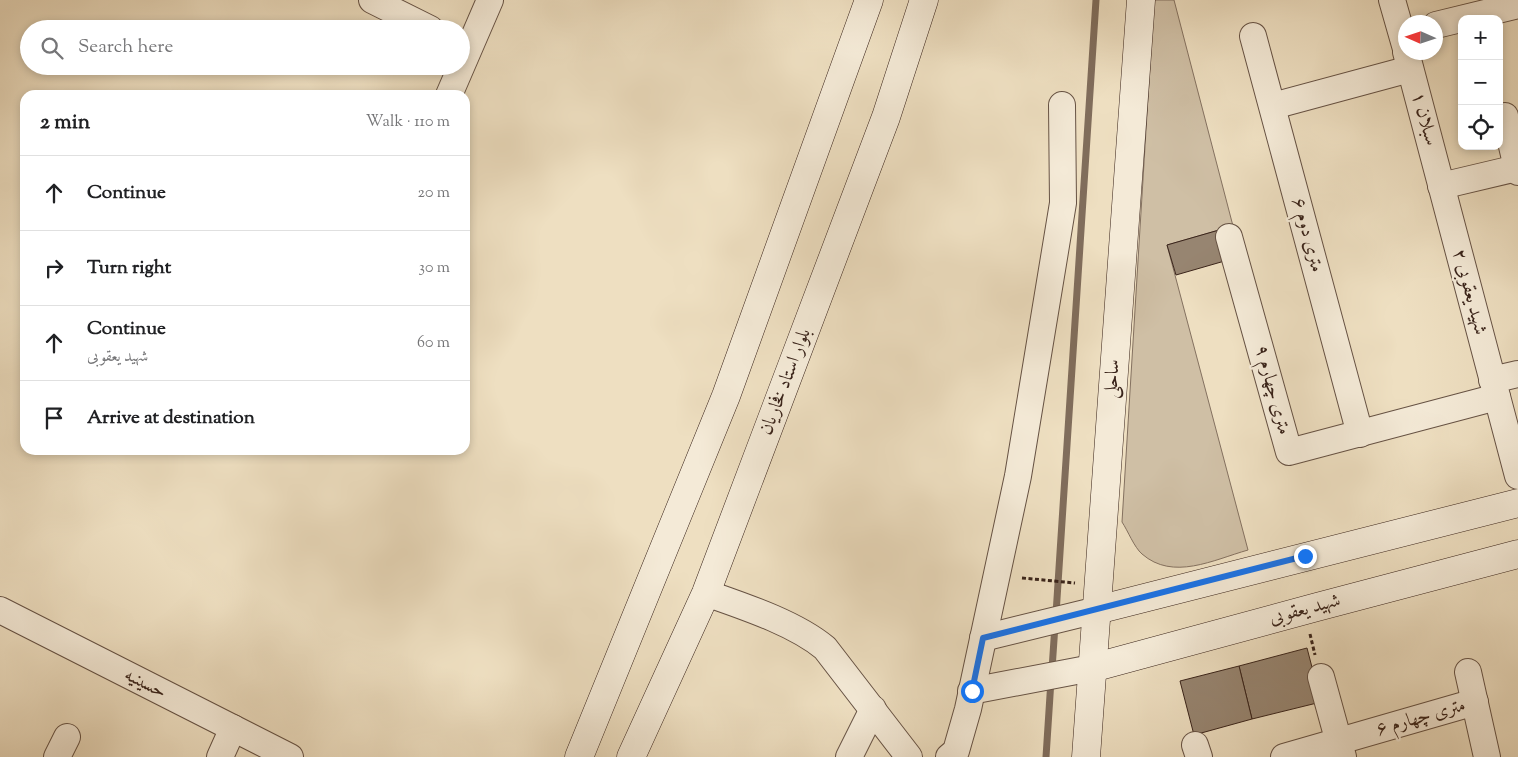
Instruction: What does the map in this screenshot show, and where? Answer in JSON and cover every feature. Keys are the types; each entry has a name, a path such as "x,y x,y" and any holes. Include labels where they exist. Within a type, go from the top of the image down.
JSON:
{"street":[{"path":"372,0 412,20"},
{"path":"470,37 490,0"},
{"path":"579,757 726,396 869,0"},
{"name":"بلوار استاد فخاریان","path":"631,757 706,593 886,118 924,0"},
{"name":"ساحلی","path":"1086,757 1141,0"},
{"name":"سبلان ۱","path":"1392,0 1398,20"},
{"path":"1443,23 1518,5"},
{"name":"۶ متری دوم","path":"1253,36 1360,434"},
{"path":"1273,106 1398,51"},
{"name":"سبلان ۱","path":"1409,60 1441,186"},
{"path":"451,90 456,75"},
{"path":"949,757 956,751 972,691 1018,476 1063,203 1062,105"},
{"path":"1441,186 1518,170 1505,116"},
{"name":"شهید یعقوبی ۲","path":"1441,186 1518,476"},
{"name":"۹ متری چهارم","path":"1229,237 1288,452 1360,434 1495,388 1518,374"},
{"path":"983,638 1518,503"},
{"name":"شهید یعقوبی","path":"1092,668 1518,554"},
{"path":"706,593 748,608 812,637 825,648 908,757"},
{"name":"حسینیه","path":"0,610 290,757"},
{"path":"972,691 1092,668"},
{"path":"1468,672 1487,757"},
{"path":"1321,677 1341,749"},
{"name":"۶ متری چهارم","path":"1284,757 1341,749 1475,702"},
{"path":"849,757 873,709"},
{"path":"220,757 233,728"}],"path":[{"path":"1031,579 1069,582"},
{"path":"1303,611 1321,677"}],"shaded area":[{"path":"1154,0 1174,0 1233,226 1167,245 1248,550 1207,563 1180,567 1154,562 1142,554 1122,522"}],"building":[{"path":"1226,228 1235,258 1176,275 1167,245"},
{"path":"1307,648 1321,702 1252,719 1239,666"},
{"path":"1239,666 1252,719 1194,735 1180,681"}],"waterway":[{"path":"1056,614 1096,0"},
{"path":"1052,669 1055,625"},
{"path":"1046,757 1051,680"}],"route":[{"path":"972,691 983,638 1158,595 1305,556"}]}
